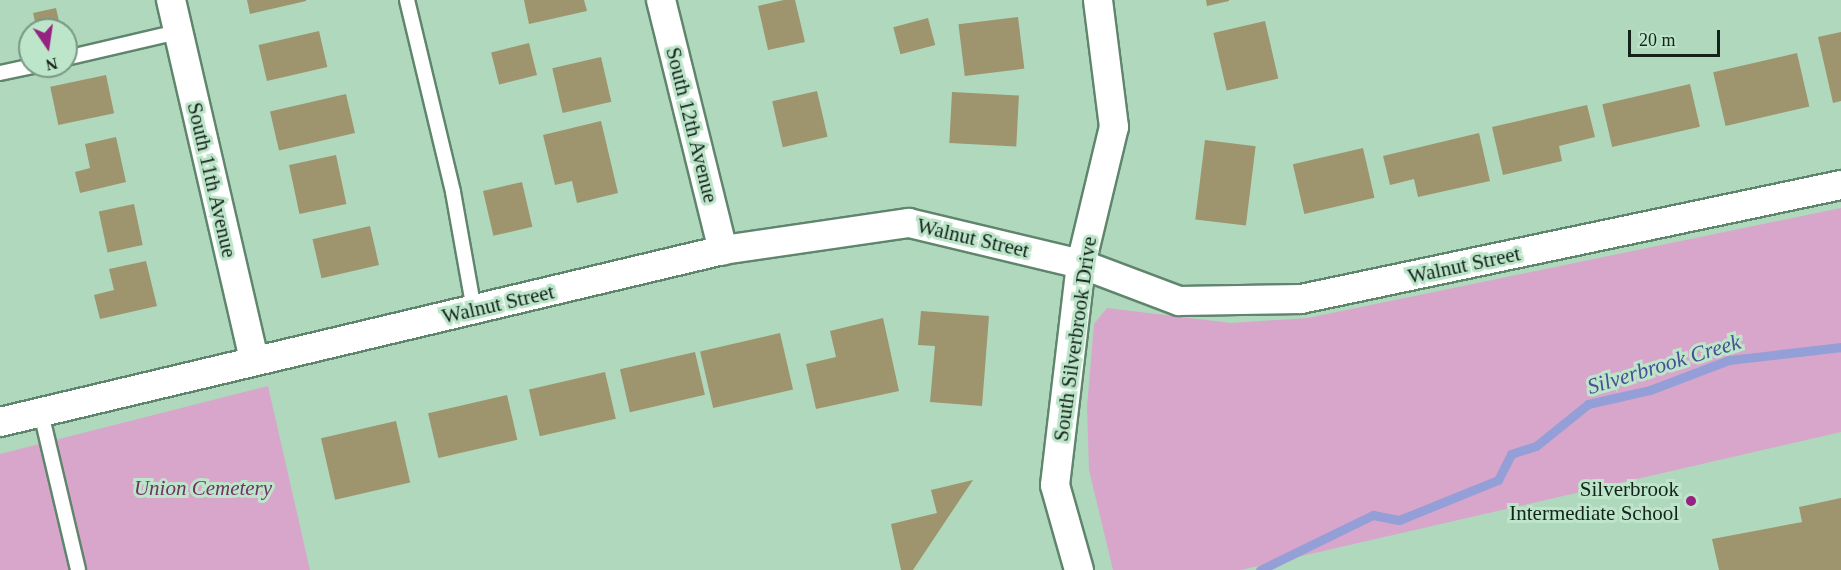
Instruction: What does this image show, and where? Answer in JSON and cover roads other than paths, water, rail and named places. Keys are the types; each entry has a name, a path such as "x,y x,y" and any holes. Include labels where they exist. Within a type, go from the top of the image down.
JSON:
{"street":[{"name":"South 11th Avenue","path":"171,0 254,360"},
{"name":"South 12th Avenue","path":"661,0 723,250"},
{"name":"South Silverbrook Drive","path":"1079,570 1055,485 1081,264 1114,127 1098,0"},
{"name":"Walnut Street","path":"0,422 723,250 909,223 1081,264 1179,301 1301,299 1841,184"}],"lane":[{"path":"407,0 453,192 474,310"},
{"path":"78,55 178,32"},
{"path":"0,73 18,69"},
{"path":"41,413 78,570"}],"waterway":[{"name":"Silverbrook Creek","path":"1260,570 1373,515 1399,520 1498,480 1511,454 1536,446 1588,404 1650,390 1729,360 1841,347"}],"place":[{"name":"Silverbrook Intermediate School","path":"1691,501"}],"park label":[{"name":"Union Cemetery","path":"203,488"}]}
